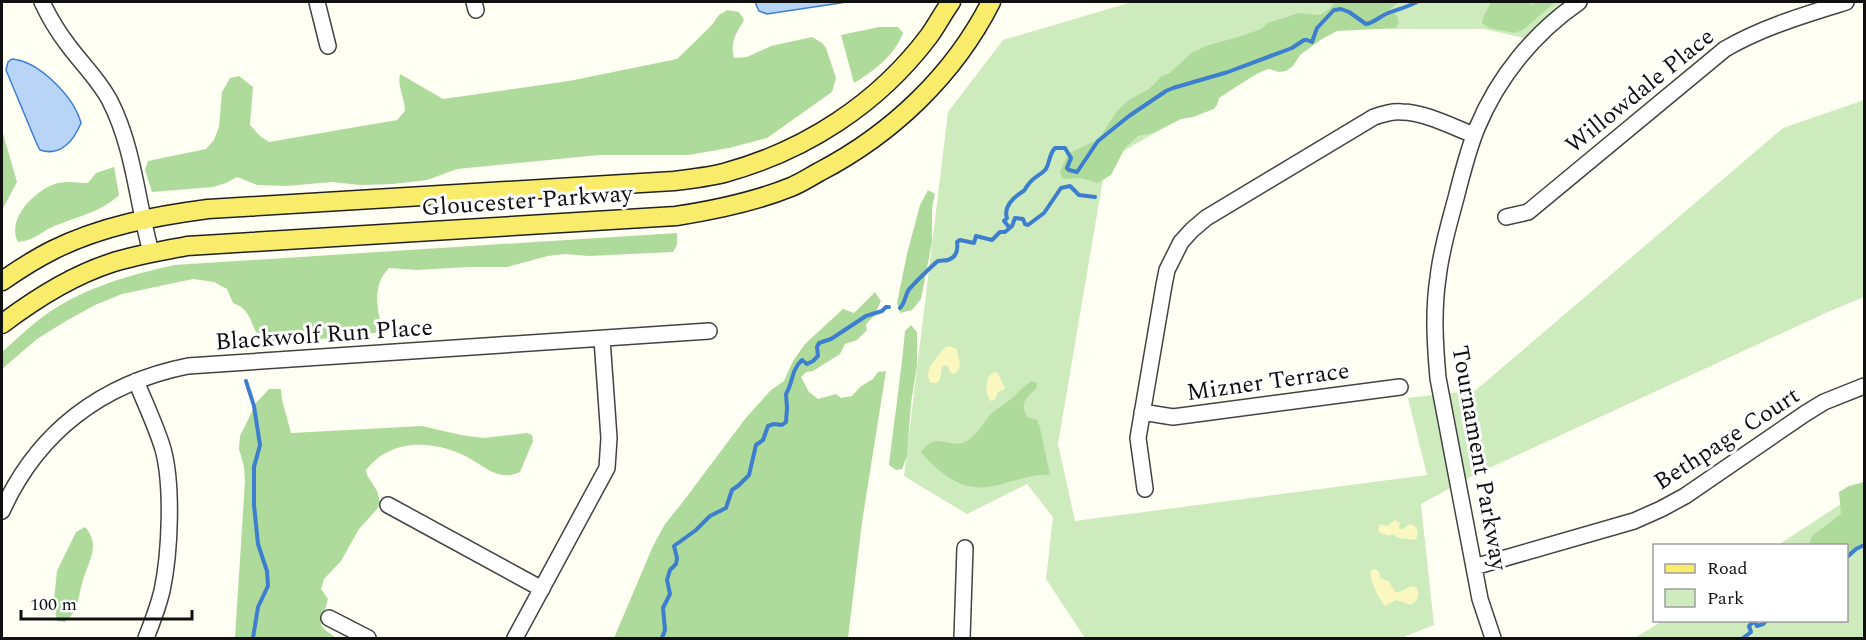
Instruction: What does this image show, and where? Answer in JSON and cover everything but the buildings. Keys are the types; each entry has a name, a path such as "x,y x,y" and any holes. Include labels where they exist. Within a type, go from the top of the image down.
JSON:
{"main road":[{"name":"Gloucester Parkway","path":"2,281 52,250 108,229 142,219 208,209 632,184 722,174 761,162 812,139 878,93 929,36 951,2"},
{"name":"Gloucester Parkway","path":"2,324 29,303 71,280 110,263 151,252 188,246 676,216 710,211 769,195 794,186 851,155 887,128 948,69 978,28 991,2"}],"street":[{"path":"42,2 68,45 98,82 119,120 132,160 142,219 151,252"},
{"path":"317,2 328,46"},
{"name":"Tournament Parkway","path":"1492,639 1480,599 1438,378 1435,320 1438,277 1443,245 1474,135 1491,99 1506,74 1524,51 1544,30 1579,2"},
{"name":"Willowdale Place","path":"1506,217 1528,212 1725,50 1767,27 1846,2"},
{"path":"1145,489 1138,438 1167,270 1181,242 1192,230 1206,218 1374,117 1402,112 1416,114 1474,135"},
{"name":"Blackwolf Run Place","path":"2,511 19,477 32,458 72,418 99,399 136,381 166,370 188,366 709,331"},
{"path":"515,639 607,468 609,438 602,339"},
{"path":"136,381 163,449 169,487 168,548 162,589 146,639"},
{"name":"Bethpage Court","path":"1474,567 1634,521 1661,509 1685,496 1815,407 1845,392 1864,386"},
{"name":"Mizner Terrace","path":"1142,412 1173,417 1400,387"},
{"path":"388,505 542,589"},
{"path":"962,639 965,548"},
{"path":"330,618 368,639"}],"green space":[{"path":"1132,2 1591,2 1563,22 1542,42 1484,29 1336,29 1106,161 1058,444 1075,521 1427,475 1408,398 1476,390 1783,128 1864,100 1864,297 1472,476 1421,504 1434,625 1401,638 1085,638 1046,579 1053,517 1027,484 967,514 904,476 948,112 1003,40"},
{"path":"1335,2 1417,2 1397,3 1389,10 1397,16 1399,22 1396,28 1337,31 1300,55 1293,66 1286,71 1279,72 1269,69 1257,73 1219,98 1214,109 1181,119 1153,133 1138,136 1125,148 1111,175 1098,183 1080,178 1063,179 1060,172 1068,154 1099,139 1117,111 1129,100 1149,89 1162,76 1170,73 1191,53 1206,46 1245,35 1261,29 1268,23 1299,13 1320,15"},
{"path":"1491,2 1532,2 1531,6 1536,2 1555,2 1524,29 1515,33 1489,28 1482,23"},
{"path":"727,10 739,12 744,20 733,42 734,58 747,57 771,46 812,37 826,48 836,78 832,92 767,138 688,155 599,155 457,169 427,180 393,184 360,185 332,182 287,186 257,185 237,177 213,187 152,192 145,170 148,161 206,149 214,140 219,127 222,92 230,78 239,76 253,87 250,125 269,142 397,120 405,111 400,74 443,99 569,81 677,59 711,26 719,15"},
{"path":"879,27 898,27 903,33 883,62 854,83 841,35"},
{"path":"2,130 17,182 2,210"},
{"path":"114,167 119,195 112,201 96,210 52,227 33,238 18,242 15,233 19,216 24,207 39,193 59,183 88,183 96,173"},
{"path":"928,190 935,194 932,208 932,242 921,299 912,310 900,313 897,303 907,254 920,205"},
{"path":"677,233 677,245 673,252 589,256 565,254 507,267 416,270 389,268 378,288 377,304 382,328 375,333 283,343 262,339 257,334 246,311 233,303 227,289 214,282 193,279 122,294 95,305 37,339 2,369 2,352 48,313 93,289 174,265"},
{"path":"875,292 881,301 874,316 866,324 867,330 857,340 845,344 840,354 801,377 809,392 818,399 836,394 841,398 852,396 878,372 886,371 862,522 848,638 614,638 653,546 665,524 745,419 771,390 784,381 793,361 805,344 843,309 854,313"},
{"path":"911,325 917,332 917,366 911,403 907,456 902,469 896,470 889,465 905,331"},
{"path":"1032,381 1037,383 1036,389 1026,398 1024,408 1027,417 1037,420 1050,475 1031,476 989,487 967,486 945,475 921,452 932,442 954,444 967,441 992,413"},
{"path":"269,389 281,389 291,433 422,426 483,438 527,433 532,435 533,441 520,472 513,475 499,474 442,447 414,445 387,452 366,470 377,491 380,502 378,508 359,529 341,561 324,579 321,589 328,599 321,625 336,638 235,638 245,481 239,449 240,436 256,403"},
{"path":"1864,482 1864,541 1848,554 1848,544 1809,544 1812,536 1841,514 1839,492 1849,486"},
{"path":"1864,489 1864,638 1635,638 1660,622 1848,622 1848,544 1780,544"},
{"path":"85,527 92,540 92,553 73,613 65,622 57,621 54,600 57,571 76,532"}],"sand":[{"path":"949,346 957,349 960,364 958,370 952,374 945,365 942,367 939,382 930,382 928,372 932,364 944,348"},
{"path":"997,372 1005,388 998,392 995,400 990,401 986,391 988,377"},
{"path":"1395,520 1400,523 1401,530 1410,524 1415,526 1418,532 1416,540 1380,533 1378,530 1380,524 1387,526"},
{"path":"1376,569 1380,578 1389,581 1395,592 1416,587 1419,594 1416,601 1411,605 1396,600 1385,606 1371,579 1371,570"}],"water":[{"path":"755,2 847,2 767,14 759,11"},
{"path":"12,59 22,61 44,73 71,102 81,123 66,146 48,152 40,150 6,70 8,62"}],"waterway":[{"path":"1009,227 1004,221 1007,218 1008,206 1032,180 1046,169 1055,148 1065,148 1071,158 1067,168 1077,172 1098,141 1166,91 1228,72 1292,48 1304,40 1312,42 1317,28 1334,10 1341,9 1349,12 1366,24 1417,2"},
{"path":"900,308 908,291 928,270 938,261 948,260 955,255 957,242 960,240 974,243 976,236 992,240 1000,232 1005,232 1012,226 1015,218 1023,219 1028,225 1044,213 1061,188 1070,186 1079,195 1095,197"},
{"path":"662,638 665,630 663,608 670,594 667,580 677,558 674,546 710,516 726,508 732,490 749,475 756,445 763,440 768,426 782,425 786,422 786,394 798,364 802,360 807,364 813,361 818,356 819,343 831,339 866,316 889,307"},
{"path":"246,381 254,406 260,445 254,467 254,505 258,544 267,571 268,586 258,607 253,638"},
{"path":"1848,556 1864,545"},
{"path":"1743,638 1751,632 1749,626 1753,622"},
{"path":"1755,622 1757,626 1765,622"}]}
